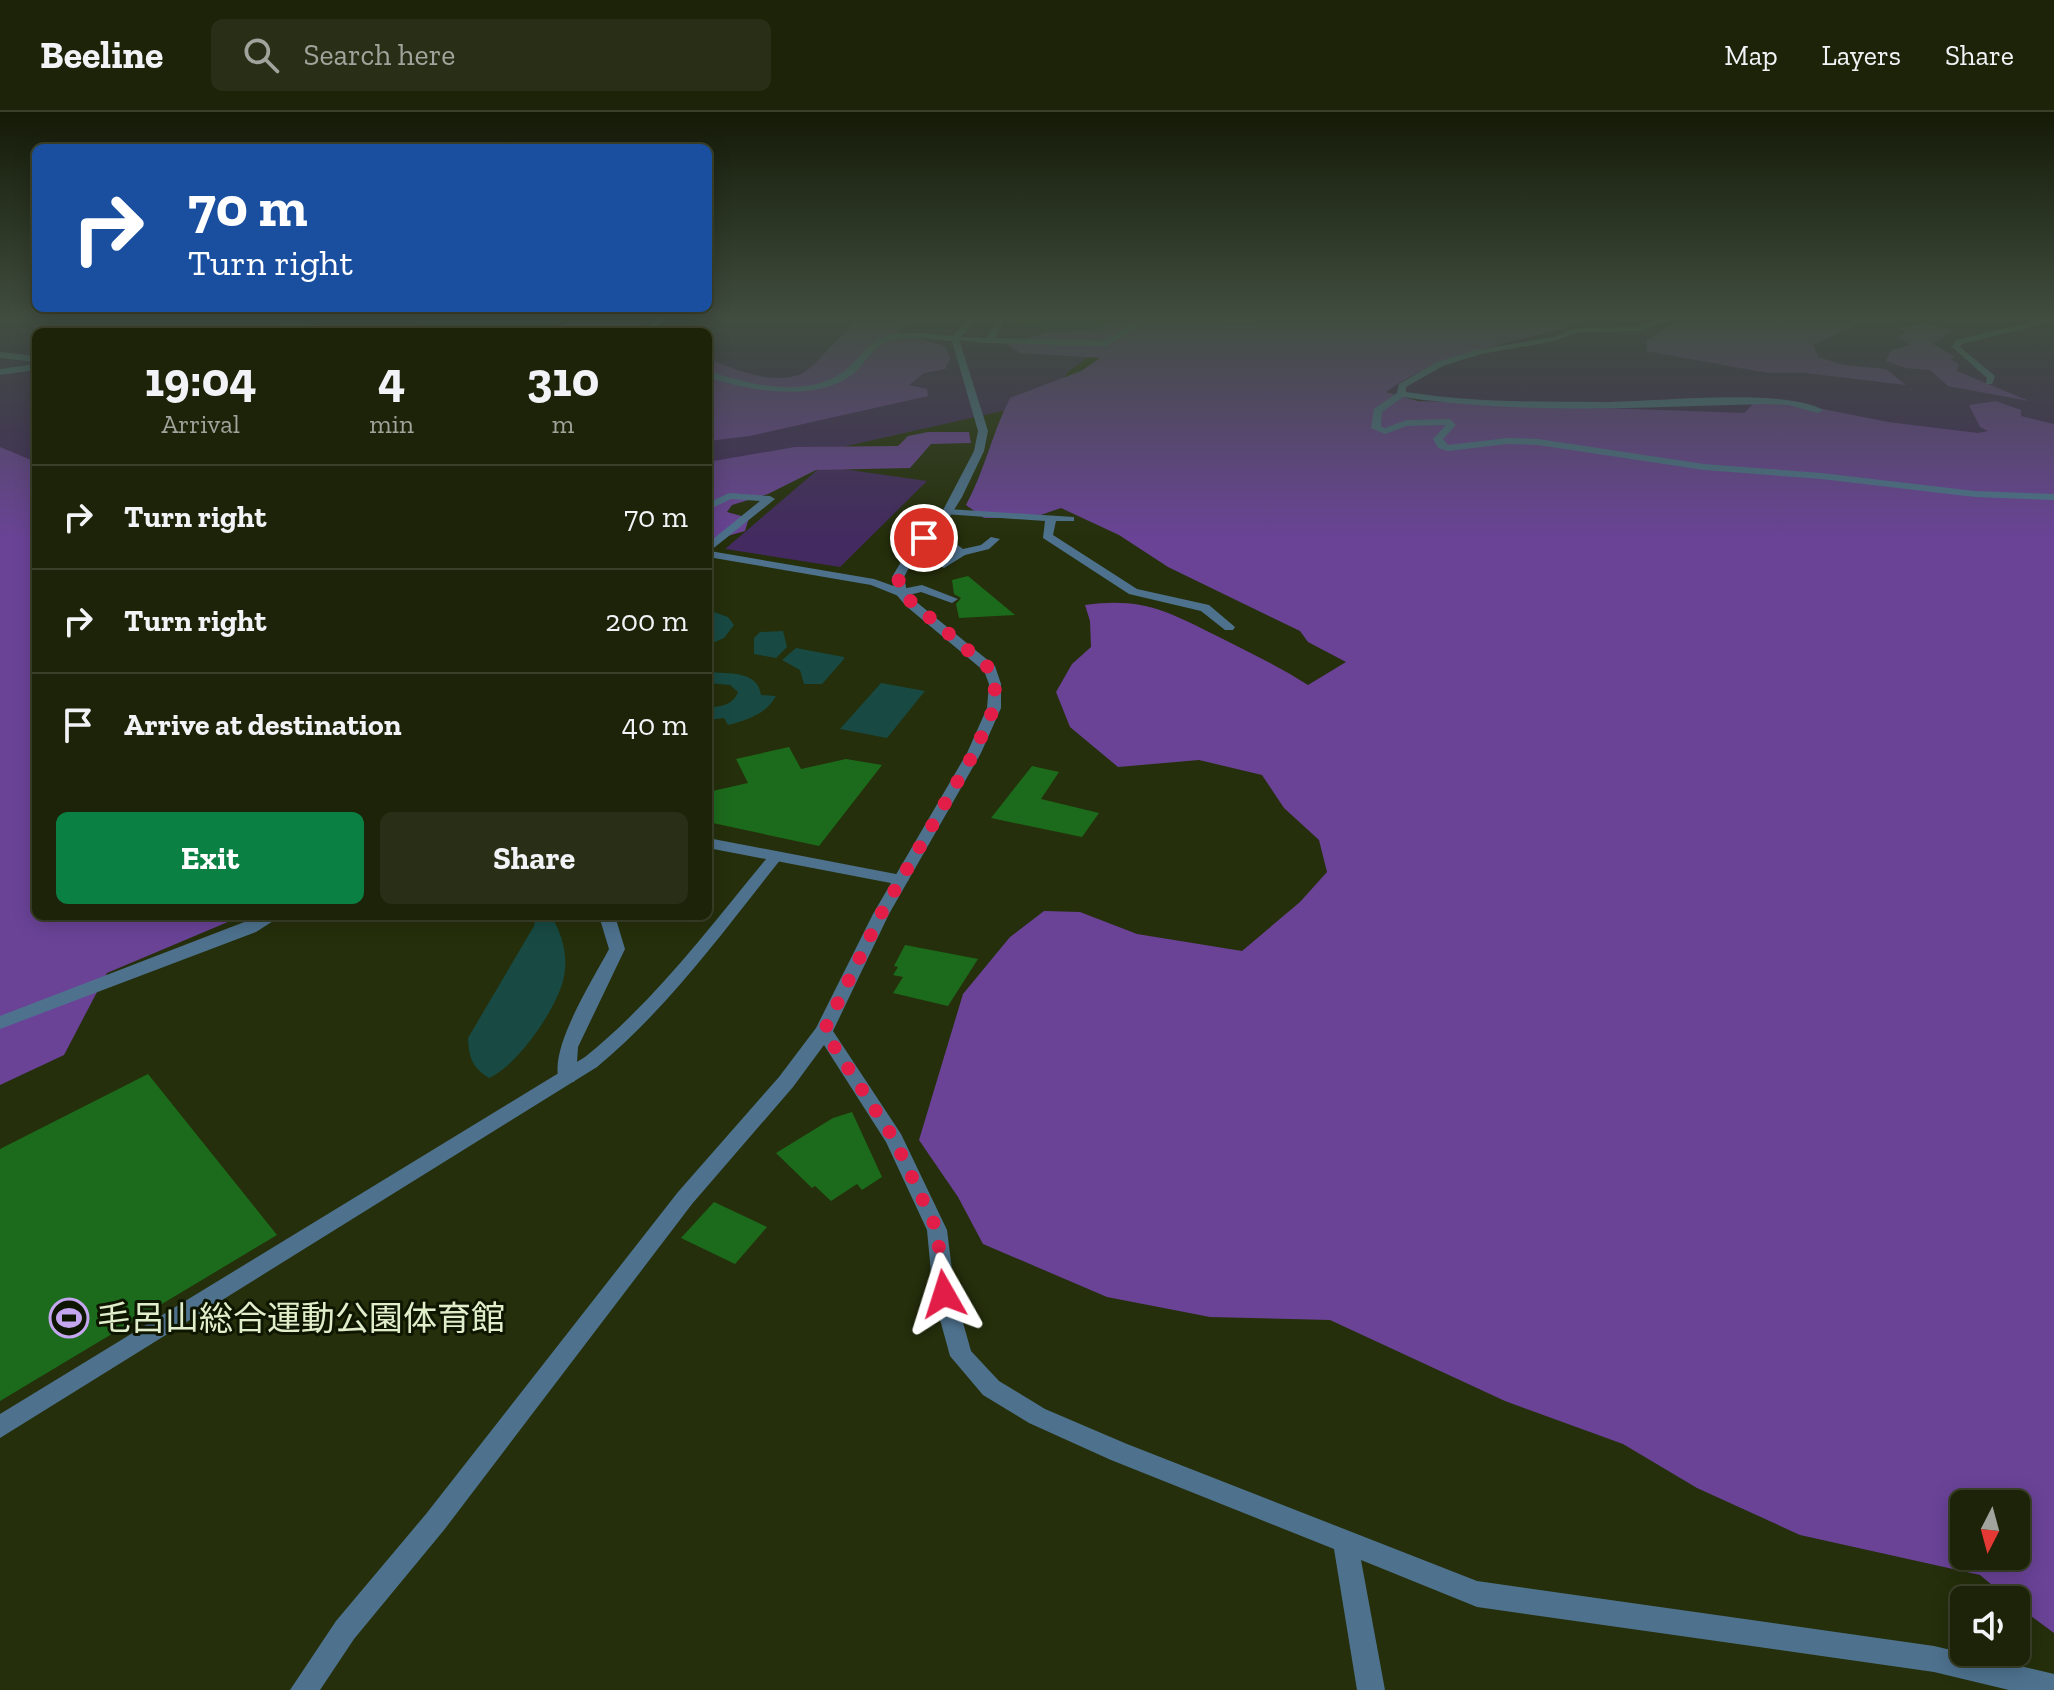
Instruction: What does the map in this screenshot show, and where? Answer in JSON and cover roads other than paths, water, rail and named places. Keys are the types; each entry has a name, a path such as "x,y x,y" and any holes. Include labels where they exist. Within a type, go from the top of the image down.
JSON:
{"street":[{"path":"901,593 898,577 924,538 948,512 979,451 983,431 976,393"},
{"path":"1818,410 1788,402 1764,401 1602,405 1446,401 1401,394 1377,411 1376,428 1379,431 1406,423 1450,422 1451,425 1438,439 1441,446 1448,448 1507,441 1538,442 1690,466 1799,474 1975,494 2054,497"},
{"path":"712,504 719,499 739,495 770,499 712,548"},
{"path":"948,512 1070,519"},
{"path":"1051,518 1047,536 1133,592 1205,608 1229,627"},
{"path":"924,538 945,541 961,553"},
{"path":"944,565 961,553 985,547 995,539"},
{"path":"304,1690 345,1630 435,1522 685,1198 786,1082 824,1031 901,880 974,753 994,708 996,695 990,669 901,593 874,582 712,552"},
{"path":"901,593 922,588 952,599"},
{"path":"712,844 901,880"},
{"path":"0,1427 567,1077 615,1043 640,1018 776,856"},
{"path":"0,1023 265,920"},
{"path":"567,1077 569,1047 617,949 608,920"},
{"path":"824,1031 894,1139 937,1230 944,1294 961,1356 991,1388 1037,1416 1119,1452 1477,1594 1934,1659 2054,1687"},
{"path":"1345,1541 1371,1690"}],"water":[{"path":"712,611 728,617 734,625 724,638 712,643"},
{"path":"783,631 787,647 776,658 754,654 754,638 760,632"},
{"path":"796,648 844,659 822,684 804,684 800,670 782,660"},
{"path":"712,672 748,677 759,687 761,695 776,696 762,712 728,725 724,718 712,720 712,707 733,700 738,692 730,685 712,683"},
{"path":"881,683 925,691 887,738 840,729"},
{"path":"535,920 553,920 559,931 565,955 563,981 534,1036 511,1062 489,1078 472,1061 468,1038"}],"place":[{"name":"毛呂山総合運動公園体育館","path":"69,1318"}]}
